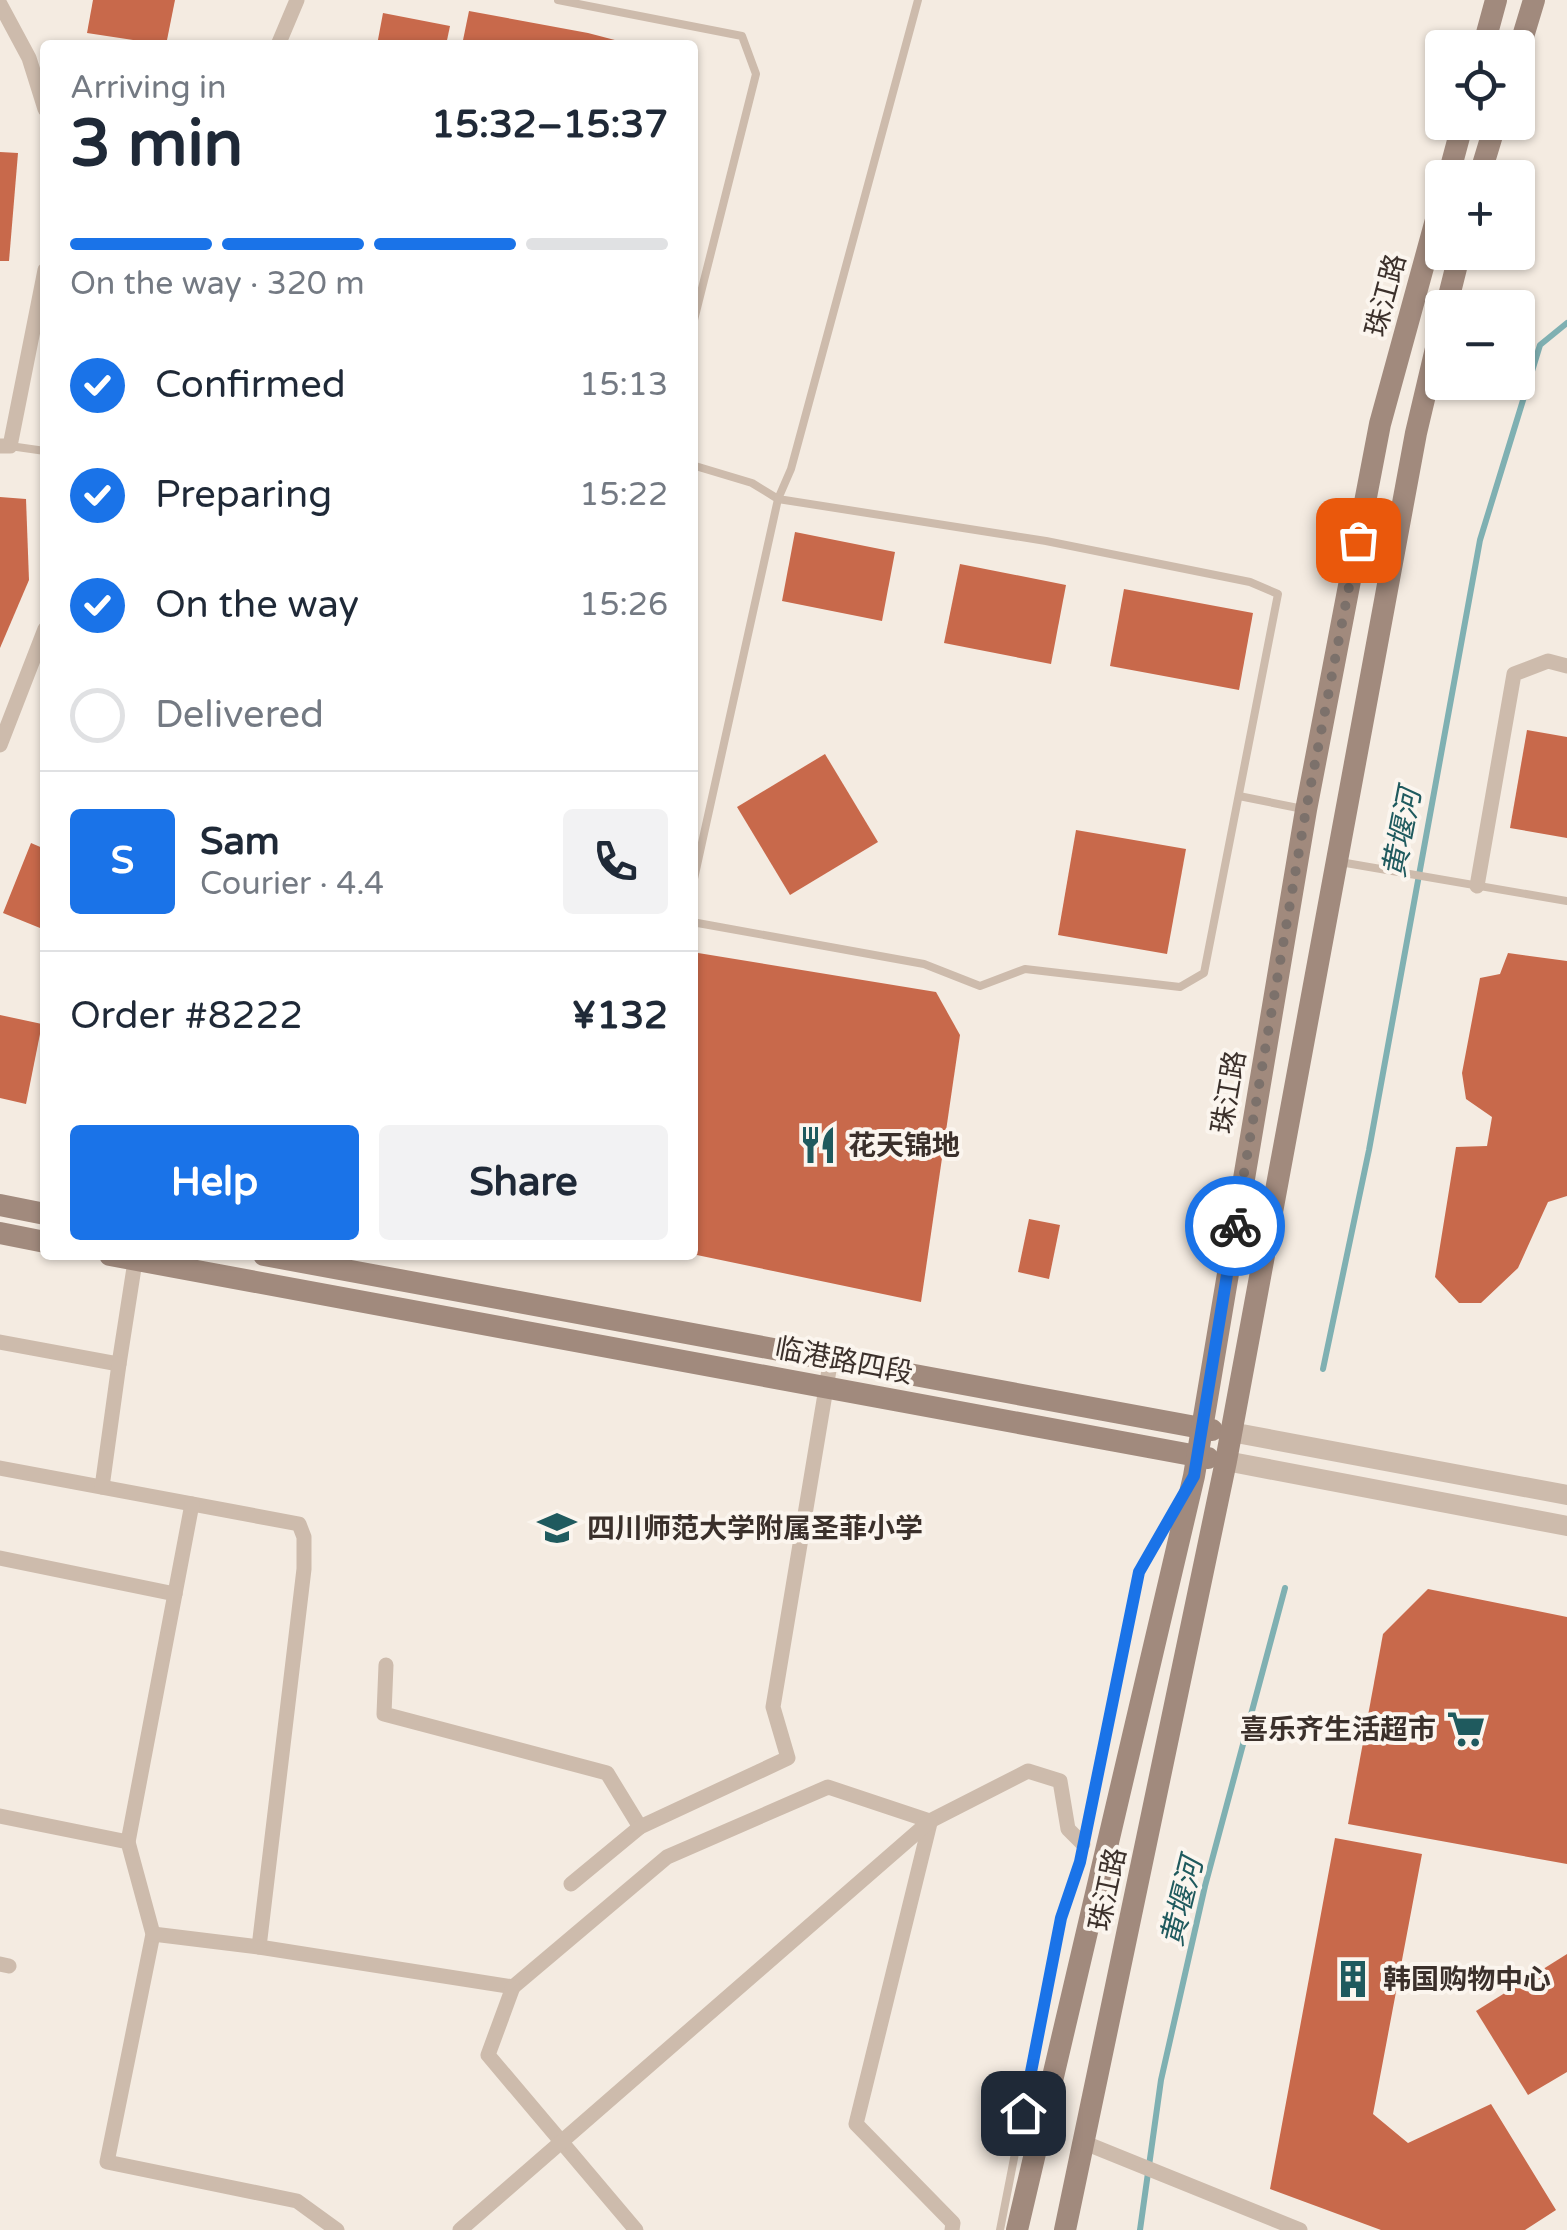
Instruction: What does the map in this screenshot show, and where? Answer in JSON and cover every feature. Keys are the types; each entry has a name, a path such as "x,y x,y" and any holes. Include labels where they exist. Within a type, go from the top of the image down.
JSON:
{"main road":[{"path":"1488,30 1496,0"},
{"path":"1525,30 1534,0"},
{"name":"珠江路","path":"1017,2230 1195,1466 1306,810 1380,424 1425,260"},
{"name":"珠江路","path":"1065,2230 1226,1461 1425,395"},
{"path":"0,1204 40,1213"},
{"path":"0,1233 40,1241"},
{"name":"临港路四段","path":"147,1260 826,1387 1195,1466 1226,1461"},
{"name":"临港路四段","path":"292,1260 1231,1432"}],"street":[{"path":"280,40 296,0"},
{"path":"0,4 29,58 40,93"},
{"path":"5,446 40,292"},
{"path":"0,746 40,643"},
{"path":"1476,886 1514,674 1548,661 1567,666"},
{"path":"102,1487 136,1260"},
{"path":"0,1342 119,1364"},
{"path":"572,1884 640,1826 788,1758 773,1707 831,1358"},
{"name":"临港路四段","path":"1231,1432 1567,1495"},
{"name":"临港路四段","path":"1226,1461 1567,1526"},
{"path":"0,1468 299,1524 304,1537 304,1569 259,1947"},
{"path":"192,1504 128,1842 153,1934 107,2162 296,2201 337,2230"},
{"path":"0,1558 175,1594"},
{"path":"386,1664 384,1714 607,1773 640,1826"},
{"path":"460,2230 930,1822 1028,1771 1060,1781 1068,1830 1083,1844"},
{"path":"636,2230 564,2140 488,2055 513,1987 667,1858 828,1787 930,1822"},
{"path":"0,1816 128,1842"},
{"path":"930,1822 856,2124 953,2223 952,2230"},
{"path":"153,1934 513,1987"},
{"path":"1085,2143 1300,2230"}],"lane":[{"path":"558,0 742,36 756,74 698,304"},
{"path":"698,861 778,499 791,469 918,0"},
{"path":"5,446 40,450"},
{"path":"698,466 752,483 778,499 1046,541 1250,582 1278,594 1204,973 1180,987 1025,969 980,986 924,964 698,923"},
{"path":"1238,796 1306,810"},
{"path":"1338,861 1567,901"},
{"path":"1000,2230 1061,1918 1083,1844 1139,1572 1195,1466"}],"building":[{"path":"93,0 175,0 167,40 87,33"},
{"path":"469,11 615,40 463,40"},
{"path":"383,13 450,26 447,40 378,40"},
{"path":"0,152 18,153 9,261 0,261"},
{"path":"0,497 26,499 29,580 0,648"},
{"path":"795,532 895,552 882,621 782,601"},
{"path":"960,564 1066,585 1051,664 944,643"},
{"path":"1124,589 1253,613 1239,690 1110,666"},
{"path":"1527,730 1567,737 1567,838 1510,828"},
{"path":"825,754 878,842 790,895 737,807"},
{"path":"1076,830 1186,849 1167,954 1058,935"},
{"path":"31,843 40,847 40,928 3,913"},
{"name":"花天锦地","path":"698,953 936,992 960,1035 921,1302 698,1255"},
{"path":"1508,953 1567,961 1567,1196 1548,1202 1518,1268 1481,1303 1459,1303 1435,1277 1456,1147 1487,1146 1492,1117 1466,1099 1462,1073 1480,978 1500,974"},
{"path":"0,1015 40,1024 26,1104 0,1098"},
{"path":"1029,1219 1060,1225 1049,1279 1018,1272"},
{"name":"喜乐齐生活超市","path":"1428,1589 1567,1617 1567,1864 1348,1824 1383,1634"},
{"name":"韩国购物中心","path":"1335,1838 1422,1854 1373,2114 1408,2143 1491,2104 1556,2210 1525,2230 1381,2230 1270,2189"},
{"path":"1567,1954 1567,2072 1528,2095 1476,2011"}],"waterway":[{"name":"黄堰河","path":"1323,1369 1369,1150 1480,540 1540,345 1567,323"},
{"name":"黄堰河","path":"1140,2230 1161,2080 1205,1886 1285,1588"}],"way so far":[{"path":"1235,1226 1306,810 1358,540"}],"place":[{"name":"花天锦地","path":"818,1145"},
{"name":"四川师范大学附属圣菲小学","path":"557,1528"},
{"name":"喜乐齐生活超市","path":"1466,1729"},
{"name":"韩国购物中心","path":"1353,1979"}],"route":[{"path":"1023,2113 1061,1918 1080,1862 1139,1572 1194,1476 1235,1226"}]}
